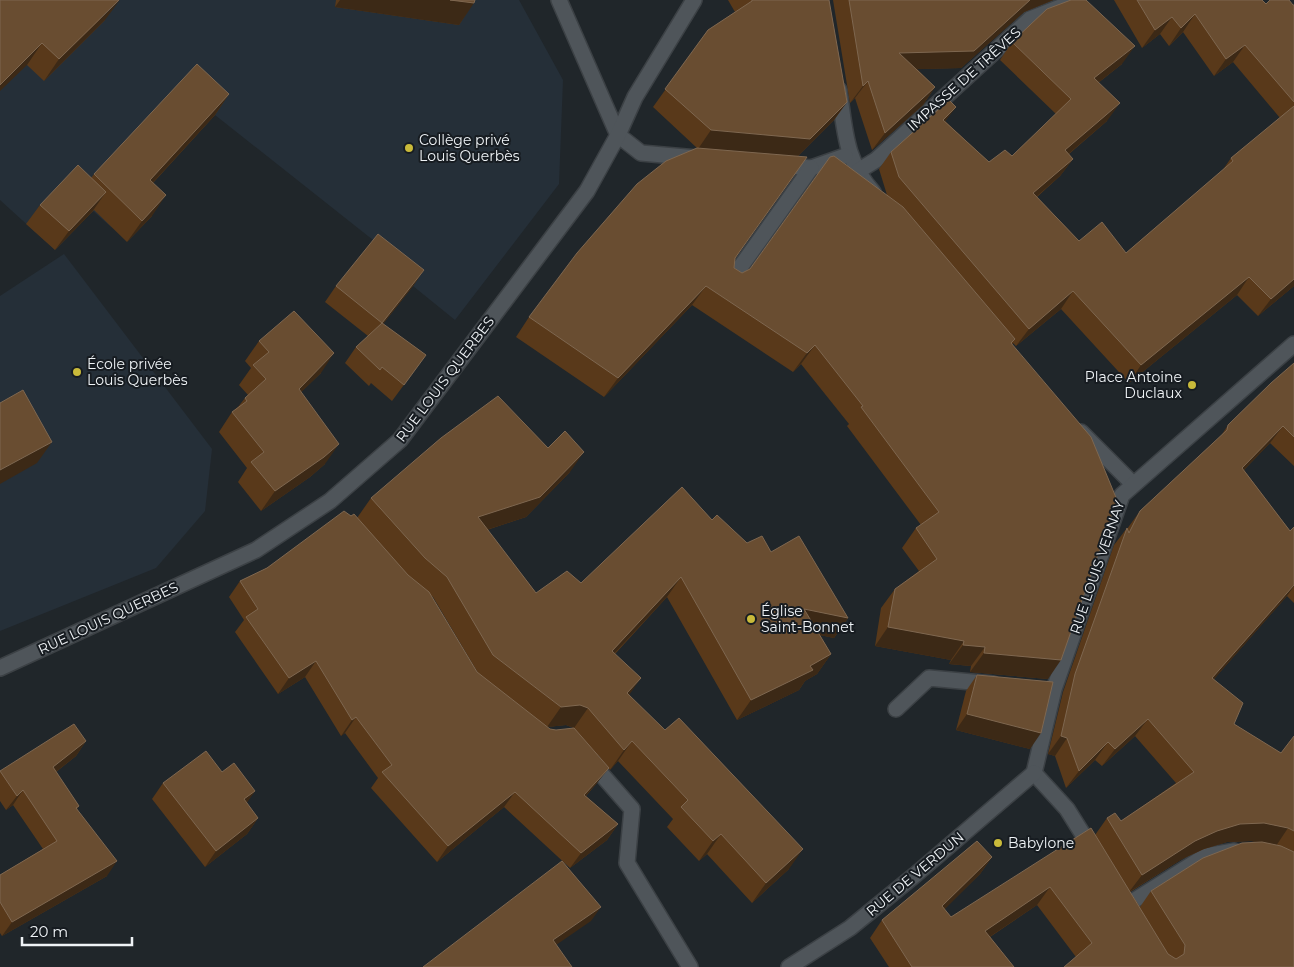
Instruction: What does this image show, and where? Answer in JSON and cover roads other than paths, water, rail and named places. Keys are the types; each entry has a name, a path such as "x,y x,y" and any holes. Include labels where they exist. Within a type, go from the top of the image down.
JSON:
{"street":[{"path":"558,0 618,135 641,153 717,160"},
{"name":"RUE LOUIS QUERBES","path":"0,668 256,550 330,501 400,440 587,191 618,135 635,96 694,0"},
{"name":"IMPASSE DE TRÊVES","path":"858,172 876,160 1030,19 1078,0"},
{"path":"836,78 849,155 865,183 885,205"},
{"path":"764,164 811,168 849,155"},
{"path":"728,283 811,168"},
{"name":"RUE LOUIS VERNAY","path":"1034,773 1054,689 1122,495 1294,344"},
{"path":"1069,418 1133,484"},
{"path":"330,501 343,515"},
{"path":"896,709 929,678 1006,685"},
{"path":"1035,688 1054,689"},
{"path":"580,749 632,809 627,863 690,967"},
{"path":"1034,773 1068,809 1102,865"},
{"name":"RUE DE VERDUN","path":"789,967 857,922 923,869 1034,773"},
{"path":"1117,889 1131,911 1205,856 1226,850 1250,851"}],"place":[{"name":"Collège privé Louis Querbès","path":"409,148"},
{"name":"École privée Louis Querbès","path":"77,372"},
{"name":"Place Antoine Duclaux","path":"1192,385"},
{"name":"Église Saint-Bonnet","path":"751,619"},
{"name":"Babylone","path":"998,843"}]}
